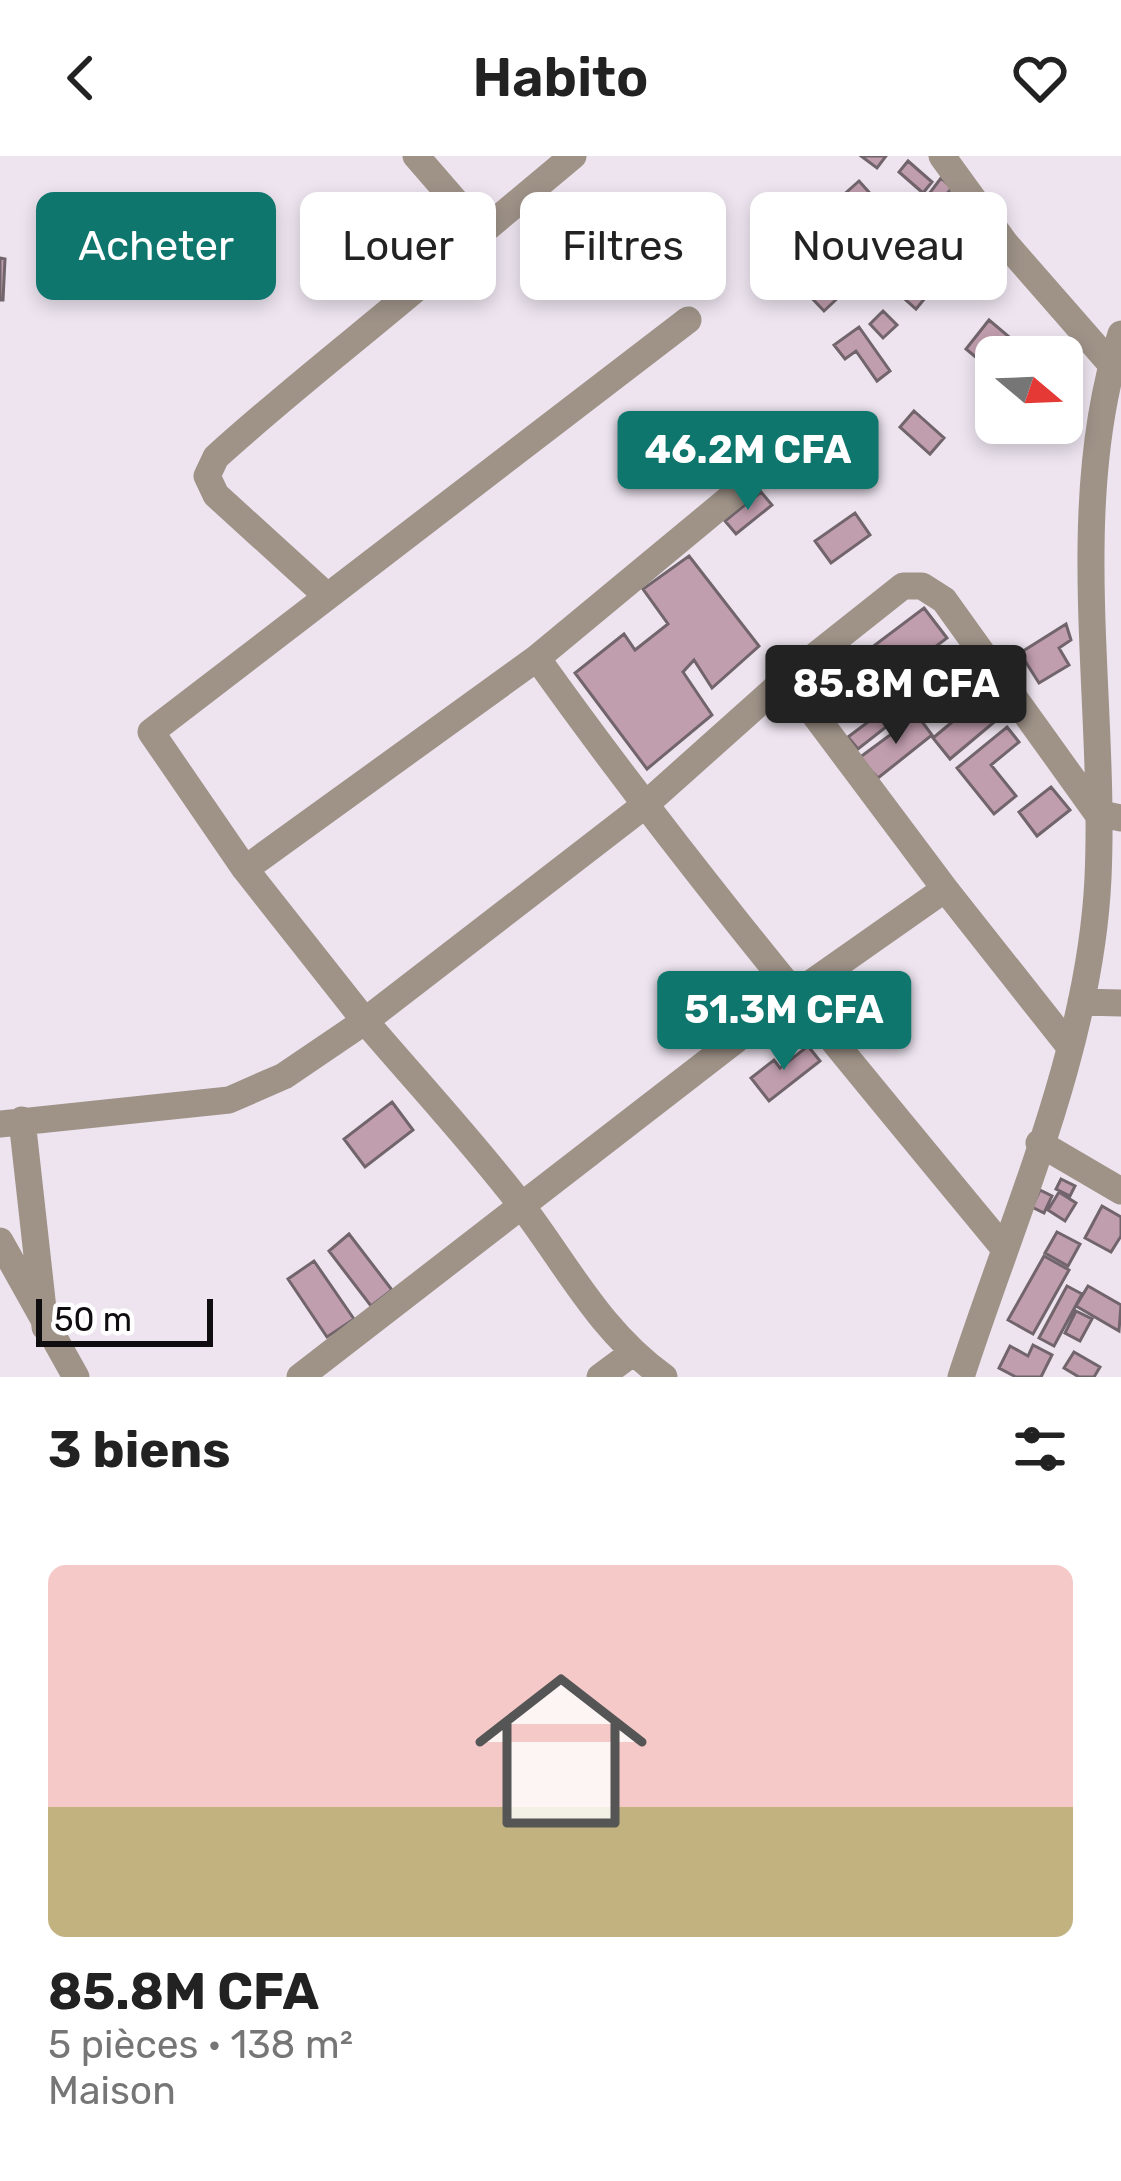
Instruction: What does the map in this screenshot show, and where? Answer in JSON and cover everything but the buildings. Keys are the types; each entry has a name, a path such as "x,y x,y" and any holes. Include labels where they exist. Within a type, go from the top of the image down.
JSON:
{"street":[{"path":"416,156 447,192"},
{"path":"496,220 573,156"},
{"path":"942,156 1005,243 1112,364"},
{"path":"327,596 216,495 207,476 215,457 308,373 405,300"},
{"path":"664,1377 632,1354 585,1302 523,1207 244,869 151,732 688,320"},
{"path":"961,1377 1081,1002 1109,816 1098,781 1090,560 1093,500 1112,364 1121,334"},
{"path":"244,869 537,658 753,479"},
{"path":"45,1327 11,1122 229,1100 284,1076 365,1021 645,805 788,678 903,586 922,586 944,600 1109,816"},
{"path":"537,658 794,994 1003,1247"},
{"path":"788,678 1069,1046"},
{"path":"1098,781 1121,759"},
{"path":"300,1377 794,994 945,889"},
{"path":"1081,1002 1121,1003"},
{"path":"1039,1143 1121,1191"},
{"path":"0,1241 76,1377"},
{"path":"600,1377 632,1354"}]}
